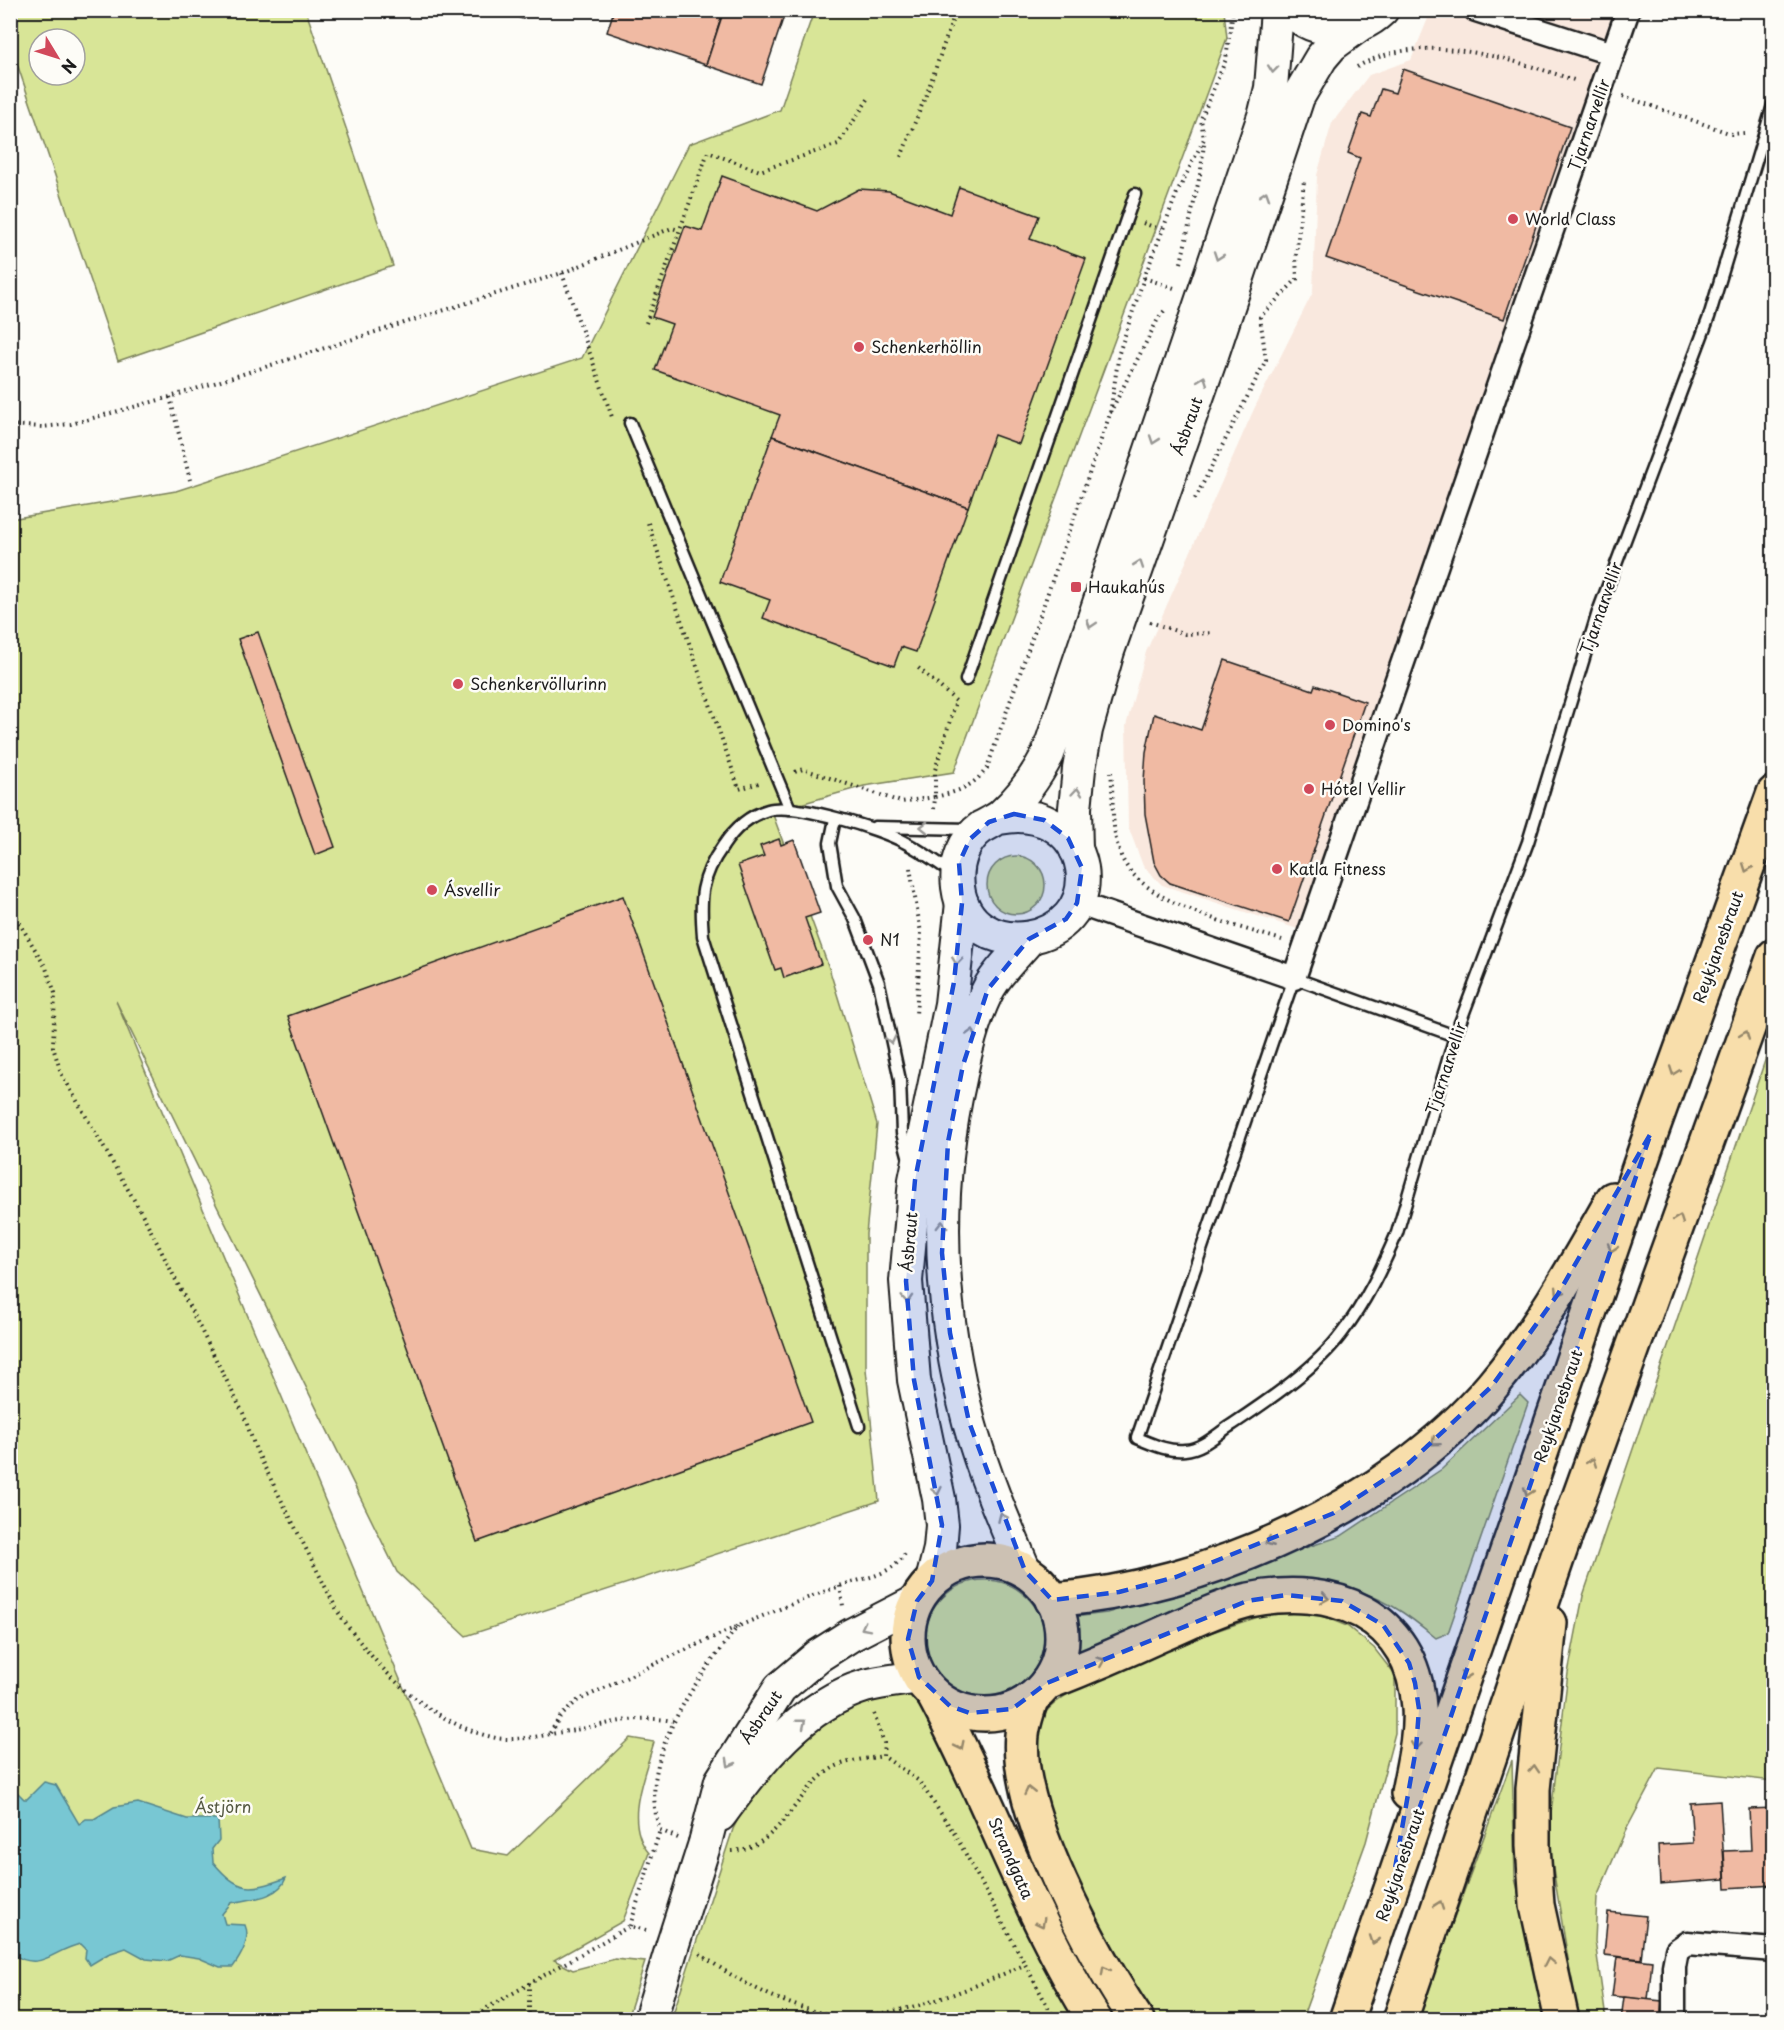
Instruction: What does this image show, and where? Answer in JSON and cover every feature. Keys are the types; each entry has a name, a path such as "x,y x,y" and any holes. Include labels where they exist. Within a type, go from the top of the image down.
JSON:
{"main road":[{"name":"Reykjanesbraut","path":"1346,2019 1652,1133 1773,793"},
{"path":"1400,2019 1558,1556 1773,956"},
{"path":"1053,1600 1119,1592 1215,1564 1334,1513 1408,1464 1466,1415 1514,1359 1558,1294 1652,1133"},
{"path":"1558,1556 1538,1720 1533,1800 1537,1905 1562,2019"},
{"path":"1137,2019 1082,1929 1033,1809 1022,1754 1022,1734 1039,1691 1058,1663 1062,1640 1060,1617 1053,1600 1039,1582 1025,1571 1006,1563 977,1561 948,1569 924,1591 910,1620 908,1640 911,1659 926,1686 950,1706 970,1713 1002,1712 1039,1691 1198,1619 1247,1601 1286,1595 1316,1596 1342,1601 1383,1625 1409,1663 1419,1709 1416,1749 1391,1891"},
{"name":"Strandgata","path":"926,1686 973,1771 1018,1877 1058,1956 1095,2019"}],"street":[{"name":"Ásbraut","path":"989,823 1022,795 1048,754 1265,113 1271,88 1277,10"},
{"path":"1290,10 1301,20 1323,28 1370,18"},
{"path":"1476,10 1613,54"},
{"name":"Tjarnarvellir","path":"1294,978 1628,10"},
{"name":"Ásbraut","path":"1076,850 1075,808 1079,769 1089,720 1108,651 1211,358 1298,97 1311,70 1332,45 1370,18"},
{"path":"1022,815 1044,819 1057,827 1076,850 1082,868 1082,886 1077,903 1066,919 1051,931 1029,939 1011,939 994,934 977,923 960,890 963,850 989,823 1022,815"},
{"name":"Ásbraut","path":"650,2019 682,1948 714,1841 721,1781 780,1688 818,1656 924,1591 940,1549 942,1525 939,1498 914,1380 906,1281 915,1180 951,1004 960,890"},
{"path":"1077,903 1294,978"},
{"name":"Ásbraut","path":"1025,1571 983,1470 957,1372 945,1290 942,1211 954,1102 976,1016 997,975 1029,939"},
{"name":"Ásbraut","path":"714,1841 767,1752 835,1697 866,1686 926,1686"},
{"path":"1674,2019 1674,1966 1677,1950 1688,1943 1773,1950"}],"lane":[{"name":"Tjarnarvellir","path":"1294,978 1137,1438 1165,1449 1186,1450 1205,1443 1275,1393 1321,1356 1341,1335 1370,1291 1397,1233 1455,1036 1536,819 1598,612 1709,318 1773,102"},
{"path":"966,680 1135,194"},
{"path":"630,423 790,809"},
{"path":"859,1426 704,936 701,890 720,849 735,829 752,817 770,809 790,809 869,827 904,841 960,890"},
{"path":"835,819 830,843 837,886 855,919 879,983 900,1080 902,1133 915,1180"},
{"path":"869,827 989,823"},
{"path":"1294,978 1455,1036"}],"path":[{"path":"901,157 928,90 956,10"},
{"path":"1182,269 1204,139 1201,119 1226,59 1233,10"},
{"path":"1350,71 1370,59 1425,49 1461,51 1512,62 1589,85"},
{"path":"1617,94 1731,134 1750,134"},
{"path":"646,323 708,152 760,171 838,144 869,98"},
{"path":"1110,414 1119,353 1144,278 1177,193 1204,139"},
{"path":"1192,503 1266,360 1260,317 1297,279 1296,257 1305,169"},
{"path":"10,425 42,427 70,424 170,397 562,273 672,228 680,230"},
{"path":"1144,278 1175,288"},
{"path":"935,797 964,789 980,777 987,768 1110,414 1159,317 1171,303"},
{"path":"170,397 190,480"},
{"path":"1146,621 1185,634 1213,633"},
{"path":"915,665 956,701 935,770 935,797 932,814"},
{"path":"1110,767 1115,837 1120,853 1123,860 1150,890 1185,909 1305,948"},
{"path":"911,858 910,875 921,933 915,1023"},
{"path":"10,907 46,968 55,993 53,1047 62,1073 145,1219 243,1413 256,1450 338,1612 353,1635 414,1699 450,1722 498,1738 549,1733 649,1717 673,1721"},
{"path":"549,1733 560,1717 577,1701 738,1625 840,1586 844,1611"},
{"path":"630,1926 660,1830 653,1809 653,1793 659,1762 673,1721 738,1625"},
{"path":"871,1704 884,1743 883,1756"},
{"path":"714,1841 747,1848 784,1822 814,1782 835,1767 883,1756 918,1781 934,1803 972,1865 1055,2019"},
{"path":"660,1830 673,1836"},
{"path":"466,2019 630,1926 642,1928"},
{"path":"682,1948 760,1990 814,2011 851,2015 935,2001 1024,1965"},
{"path":"528,2019 529,1982"}],"highlighted area":[{"path":"1014,814 1044,820 1068,838 1082,868 1077,903 1066,919 1029,939 988,989 963,1065 948,1142 942,1253 950,1333 969,1422 1025,1571 1052,1600 1119,1592 1176,1577 1334,1513 1408,1464 1492,1386 1558,1294 1651,1133 1391,1891 1416,1749 1419,1709 1415,1683 1409,1663 1383,1625 1342,1601 1286,1595 1247,1601 1047,1683 1012,1709 970,1713 950,1706 919,1677 908,1639 917,1601 932,1581 942,1525 914,1380 906,1281 915,1180 954,982 962,903 959,863 970,839 989,822"}],"shaded area":[{"path":"1431,11 1616,11 1301,930 1162,885 1143,866 1128,826 1126,726 1146,652 1254,409 1313,292 1317,175 1332,123 1369,75 1411,60"}],"green space":[{"path":"10,11 306,11 393,266 118,361 11,46"},
{"name":"Ásvellir","path":"814,11 1224,11 1227,38 954,772 864,786 772,812 829,968 877,1124 866,1234 866,1369 879,1501 466,1636 397,1572 116,1001 471,1849 508,1856 630,1738 654,1742 641,1784 637,1813 637,1828 641,1841 649,1853 623,1921 554,1960 573,1970 615,1959 645,1962 627,2019 11,2020 11,519 176,491 582,358 689,144 780,110"},
{"path":"1010,856 1022,856 1032,860 1041,869 1045,891 1037,906 1022,914 1010,914 1000,910 991,901 987,891 987,879 991,869 1000,860"},
{"path":"1773,1037 1773,1781 1659,1768 1625,1832 1597,1897 1595,1941 1606,2019 1578,2019 1548,1838 1568,1673 1583,1596"},
{"path":"1520,1395 1528,1403 1448,1633 1436,1638 1393,1606 1344,1587 1078,1655 1074,1617 1107,1613 1341,1536 1442,1469"},
{"path":"985,1580 1008,1584 1028,1597 1041,1617 1045,1640 1041,1663 1028,1683 1008,1696 985,1700 962,1696 942,1683 929,1663 925,1640 929,1617 942,1597 962,1584"},
{"path":"1274,1612 1312,1612 1347,1626 1374,1648 1395,1675 1395,1733 1366,1842 1302,2019 1155,2019 1117,1958 1072,1867 1053,1820 1041,1776 1037,1739 1046,1712 1062,1698 1087,1683 1152,1654"},
{"path":"898,1689 921,1697 936,1712 1073,2019 671,2020 733,1829 753,1789 801,1732 858,1695"},
{"path":"1512,1760 1515,1879 1553,2019 1417,2020"}],"water":[{"name":"Ástjörn","path":"44,1782 56,1785 79,1824 86,1819 94,1819 114,1807 138,1803 187,1819 218,1819 219,1840 212,1849 213,1862 230,1879 238,1884 254,1887 286,1878 277,1890 270,1894 231,1903 222,1914 225,1924 245,1925 247,1930 244,1947 233,1967 220,1967 199,1958 180,1955 167,1961 146,1959 126,1948 108,1954 90,1965 85,1958 86,1949 81,1944 39,1961 21,1959 11,1953 11,1794 15,1790 27,1799"}],"building":[{"path":"497,10 526,10 523,19"},
{"path":"614,10 718,10 723,12 706,65 607,32"},
{"path":"724,10 786,10 761,84 706,65"},
{"path":"1403,69 1570,127 1504,319 1326,258 1360,158 1348,153 1362,114 1371,117 1381,89 1395,93"},
{"name":"Schenkerhöllin","path":"722,176 817,211 859,189 889,191 950,214 959,187 1039,216 1030,239 1086,259 1019,444 994,435 968,507 772,436 780,415 655,370 672,324 652,317 685,226 702,231"},
{"path":"772,436 968,507 916,652 901,647 894,666 763,618 770,600 720,582"},
{"path":"258,632 335,847 315,855 238,639"},
{"path":"1225,660 1313,690 1315,685 1365,702 1289,922 1170,883 1161,875 1154,862 1145,814 1144,781 1146,752 1154,714 1201,730"},
{"path":"779,839 781,845 794,840 820,913 805,918 821,964 784,978 781,968 775,970 738,865 764,856 760,846"},
{"path":"623,896 811,1422 477,1542 288,1016"},
{"path":"1720,1801 1725,1879 1660,1884 1658,1845 1693,1843 1690,1803"},
{"path":"1774,1808 1774,1885 1726,1888 1724,1851 1751,1850 1749,1809"},
{"path":"1608,1912 1646,1916 1641,1959 1604,1955"},
{"path":"1617,1957 1652,1961 1648,2000 1612,1996"},
{"path":"1624,1997 1662,2001 1660,2020 1621,2020"}],"place":[{"name":"World Class","path":"1513,219"},
{"name":"Schenkerhöllin","path":"859,347"},
{"name":"Haukahús","path":"1076,587"},
{"name":"Schenkervöllurinn","path":"458,684"},
{"name":"Domino's","path":"1330,725"},
{"name":"Hótel Vellir","path":"1309,789"},
{"name":"Katla Fitness","path":"1277,869"},
{"name":"Ásvellir","path":"432,890"},
{"name":"N1","path":"868,940"}]}
